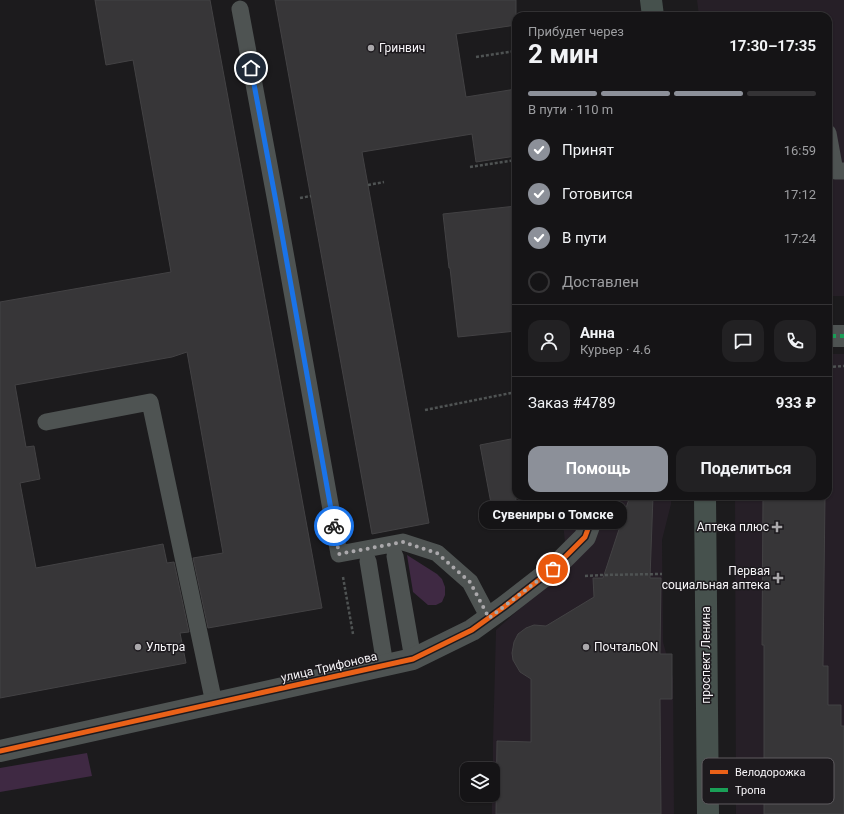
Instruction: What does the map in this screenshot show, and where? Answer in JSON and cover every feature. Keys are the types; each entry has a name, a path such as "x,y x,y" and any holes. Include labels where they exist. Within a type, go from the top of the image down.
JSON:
{"main road":[{"path":"651,0 652,12"},
{"name":"проспект Ленина","path":"705,500 707,758"},
{"name":"проспект Ленина","path":"708,804 708,814"}],"street":[{"path":"832,336 844,336"},
{"name":"улица Трифонова","path":"0,751 412,659 472,630 553,569 585,536 598,500"}],"lane":[{"path":"240,9 339,554 403,542 437,553 470,582 489,618"},
{"path":"832,155 835,171 844,171"},
{"path":"46,422 150,402 214,704"},
{"path":"396,556 412,659"},
{"path":"368,561 385,665"}],"path":[{"path":"476,57 512,52"},
{"path":"470,167 512,161"},
{"path":"368,185 384,182"},
{"path":"832,367 844,366"},
{"path":"425,410 512,393"},
{"path":"339,554 353,634"},
{"path":"580,577 662,574"}],"shaded area":[{"path":"697,0 844,0 844,296 832,296 832,12 698,12"},
{"path":"832,354 844,354 844,814 736,814 736,804 834,804 834,758 736,758 735,500 832,500"},
{"path":"560,500 588,500 577,529 565,542"},
{"path":"610,500 671,500 662,540 663,642 673,678 674,814 492,814 492,802 500,802 500,762 493,762 496,630 594,542"},
{"path":"407,555 437,574 442,579 445,587 445,595 442,602 436,605 428,605 413,592"},
{"path":"87,753 92,776 0,792 0,768"}],"building":[{"path":"95,0 210,0 322,608 208,628 193,558 223,553 187,352 172,357 15,385 26,447 34,446 40,479 20,483 36,568 163,544 167,563 174,562 189,632 180,633 186,663 0,698 0,302 171,272 133,60 106,65"},
{"path":"275,0 516,0 516,12 512,12 512,26 456,34 466,97 512,90 512,157 476,162 472,134 362,152 429,523 372,534"},
{"path":"512,206 512,331 458,337 443,214"},
{"path":"512,439 512,500 516,500 516,515 494,519 480,445"},
{"path":"629,500 653,500 650,578 661,578 660,654 672,654 672,699 660,699 661,814 496,814 496,802 500,802 500,762 497,762 497,741 531,742 531,679 520,672 513,660 512,653 514,642 518,634 526,628 534,625 546,626 594,597 593,578 603,578"},
{"path":"763,500 825,500 823,666 828,666 828,705 841,705 841,726 844,726 844,814 764,814 764,804 834,804 834,758 764,758 764,645 762,645"}],"marked path":[{"path":"832,336 844,336"}],"cycle path":[{"path":"0,751 413,659 472,630 553,569 585,537 599,500"}],"way so far":[{"path":"334,526 339,554 403,542 437,553 470,582 489,618 553,569"}],"place":[{"name":"Гринвич","path":"371,48"},
{"name":"Аптека плюс","path":"777,527"},
{"name":"Сувениры о Томске","path":"553,569"},
{"name":"Первая социальная аптека","path":"778,578"},
{"name":"Ультра","path":"138,647"},
{"name":"ПочтальON","path":"586,647"}],"route":[{"path":"251,68 334,526"}]}
